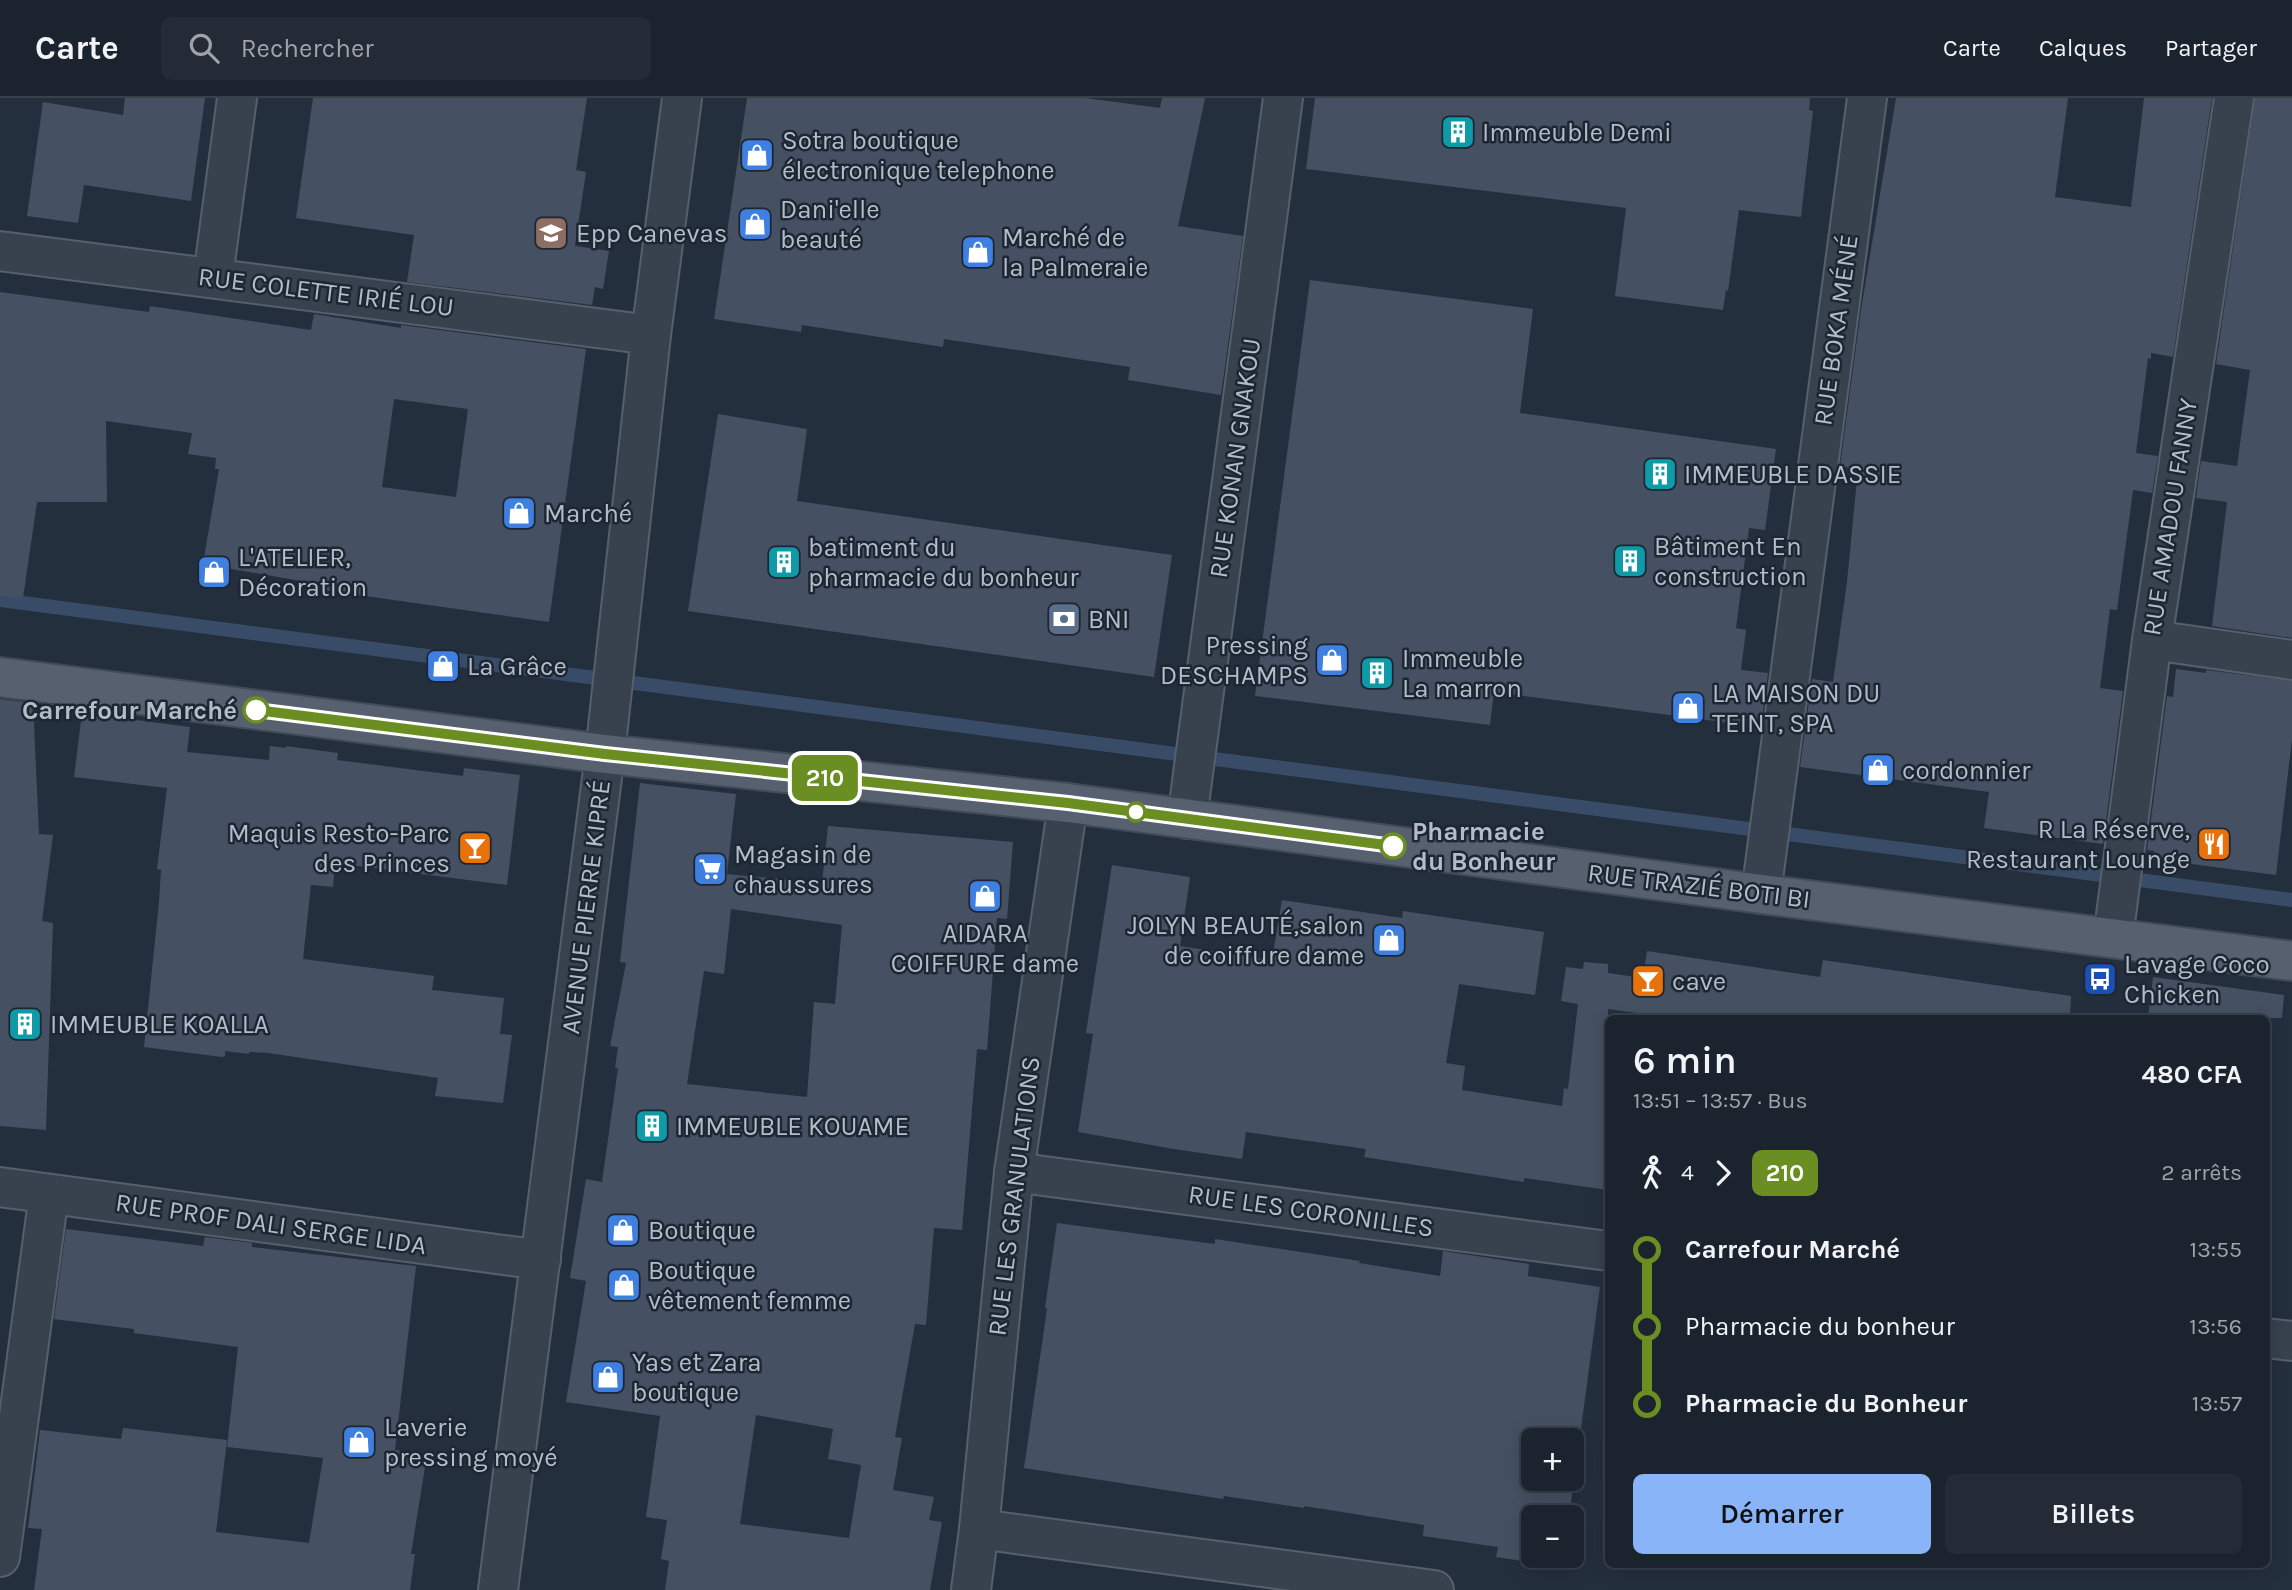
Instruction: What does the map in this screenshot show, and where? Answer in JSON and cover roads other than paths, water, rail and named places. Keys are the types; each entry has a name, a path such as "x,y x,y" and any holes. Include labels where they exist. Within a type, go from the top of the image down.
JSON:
{"main road":[{"name":"RUE TRAZIÉ BOTI BI","path":"0,677 605,754 1068,803 2292,961"}],"street":[{"path":"213,277 237,98"},
{"name":"AVENUE PIERRE KIPRÉ","path":"498,1590 605,754 651,335 682,98"},
{"name":"RUE KONAN GNAKOU","path":"1187,819 1283,98"},
{"name":"RUE BOKA MÉNÉ","path":"1761,894 1867,98"},
{"name":"RUE AMADOU FANNY","path":"2112,937 2151,640 2234,98"},
{"name":"RUE COLETTE IRIÉ LOU","path":"0,251 651,335"},
{"path":"2151,640 2292,660"},
{"name":"RUE LES GRANULATIONS","path":"971,1590 1014,1172 1068,803"},
{"name":"RUE LES CORONILLES","path":"1014,1172 1605,1251"},
{"name":"RUE PROF DALI SERGE LIDA","path":"0,1187 541,1260"},
{"path":"0,1558 49,1194"},
{"path":"2270,1338 2292,1341"},
{"path":"979,1529 1434,1590"}],"waterway":[{"path":"0,600 2292,900"}],"place":[{"name":"Immeuble Demi","path":"1458,132"},
{"name":"Sotra boutique électronique telephone","path":"757,155"},
{"name":"Dani'elle beauté","path":"755,224"},
{"name":"Epp Canevas","path":"551,233"},
{"name":"Marché de la Palmeraie","path":"978,252"},
{"name":"IMMEUBLE DASSIE","path":"1660,474"},
{"name":"Marché","path":"519,513"},
{"name":"Bâtiment En construction","path":"1630,561"},
{"name":"batiment du pharmacie du bonheur","path":"784,562"},
{"name":"L'ATELIER, Décoration","path":"214,572"},
{"name":"BNI","path":"1064,619"},
{"name":"Pressing DESCHAMPS","path":"1332,660"},
{"name":"La Grâce","path":"443,666"},
{"name":"Immeuble La marron","path":"1377,673"},
{"name":"LA MAISON DU TEINT, SPA","path":"1688,708"},
{"name":"Carrefour Marché","path":"256,710"},
{"name":"cordonnier","path":"1878,770"},
{"name":"R La Réserve, Restaurant Lounge","path":"2214,844"},
{"name":"Pharmacie du Bonheur","path":"1393,846"},
{"name":"Maquis Resto-Parc des Princes","path":"475,848"},
{"name":"Magasin de chaussures","path":"710,869"},
{"name":"AIDARA COIFFURE dame","path":"985,896"},
{"name":"JOLYN BEAUTÉ,salon de coiffure dame","path":"1389,940"},
{"name":"Lavage Coco Chicken","path":"2100,979"},
{"name":"cave","path":"1648,981"},
{"name":"IMMEUBLE KOALLA","path":"25,1024"},
{"name":"IMMEUBLE KOUAME","path":"652,1126"},
{"name":"Boutique","path":"623,1230"},
{"name":"Boutique vêtement femme","path":"624,1285"},
{"name":"Yas et Zara boutique","path":"608,1377"},
{"name":"Laverie pressing moyé","path":"359,1442"}]}
